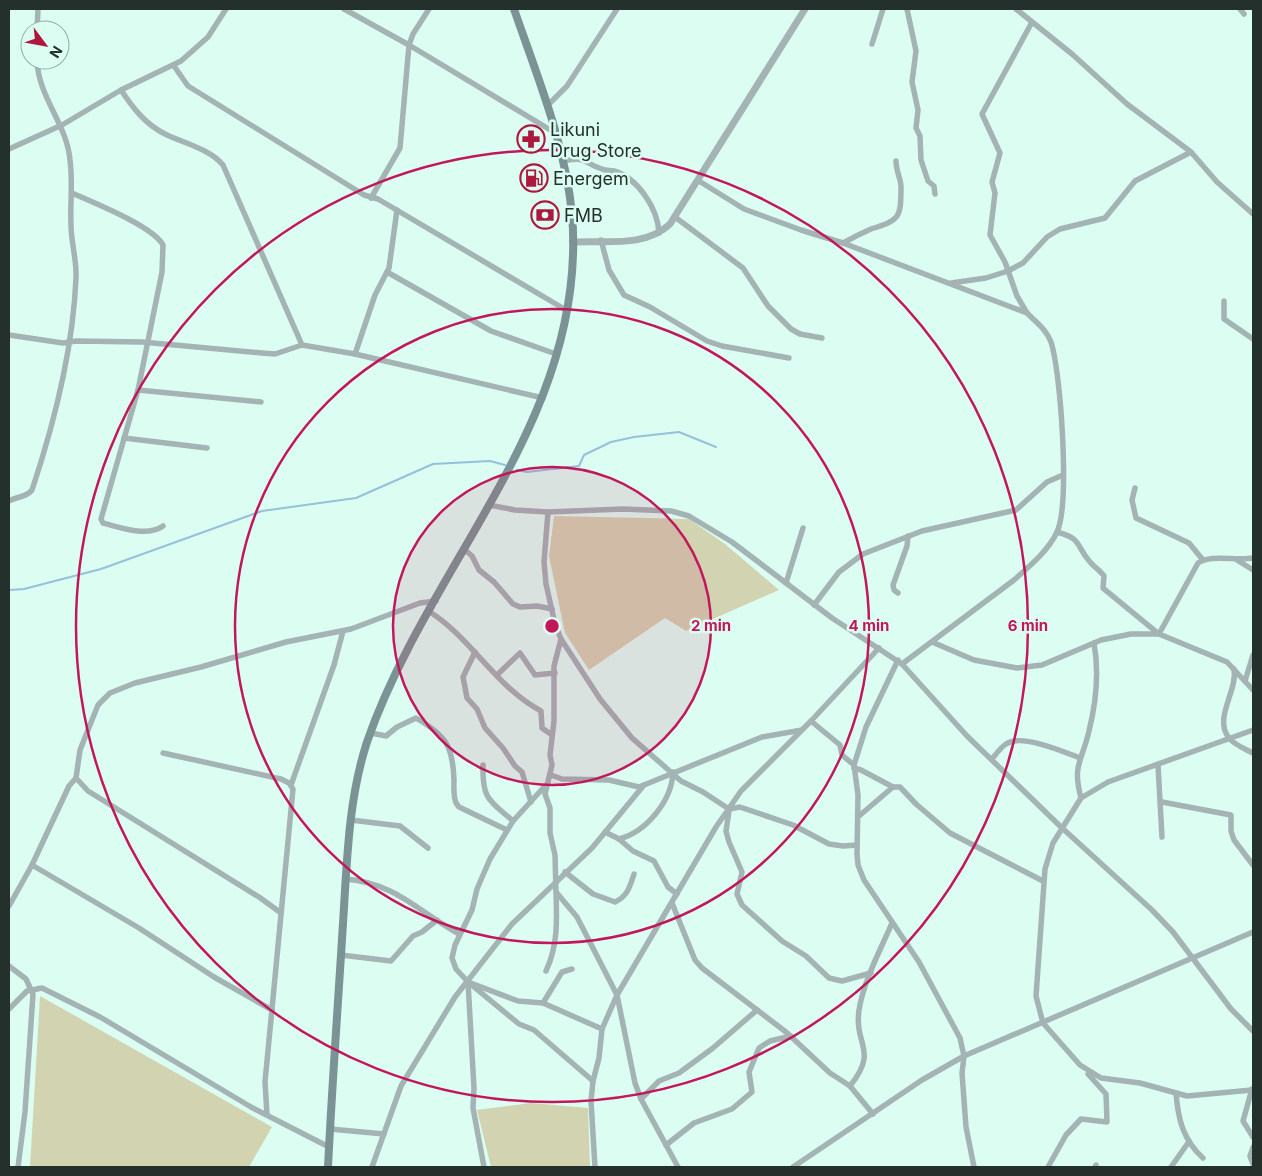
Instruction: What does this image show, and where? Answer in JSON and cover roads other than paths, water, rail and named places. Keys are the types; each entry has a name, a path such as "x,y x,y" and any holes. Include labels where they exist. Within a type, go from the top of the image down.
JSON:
{"main road":[{"path":"328,1167 346,879 351,820 359,774 371,733 400,665 511,466 543,398 566,310 573,242 572,214 563,161 548,104 514,9"}],"street":[{"path":"9,149 62,125 121,90 174,66 208,37 226,9"},
{"path":"344,9 409,45 557,134"},
{"path":"371,198 400,148 409,45 413,34 428,9"},
{"path":"548,104 566,86 617,9"},
{"path":"573,242 639,240 659,233 675,217 805,9"},
{"path":"872,44 883,9"},
{"path":"907,9 916,45 912,82 918,110 916,128 920,136 922,160 928,181 934,186 935,194"},
{"path":"1016,9 1031,24 1072,54 1127,104 1192,152 1217,182 1253,214"},
{"path":"974,1167 963,1101 964,1056 960,1038 919,962 860,873 857,845 859,816 854,767 866,727 900,662 932,642 1032,565 1056,532 1062,511 1063,475 1060,406 1051,344 1043,329 1027,313 1016,296 1008,271 990,235 995,193 992,182 1000,154 982,114 1031,24"},
{"path":"174,66 188,86 371,198 378,199 566,310"},
{"path":"9,501 25,496 32,490 54,418 70,343 76,278 71,226 70,159 62,125 53,113 45,94 39,70"},
{"path":"121,90 146,122 163,133 215,157 223,165 302,345"},
{"path":"949,283 986,278 1008,271 1023,263 1047,237 1060,229 1105,218 1135,181 1192,152"},
{"path":"563,161 578,158 603,170 622,175 635,184 658,220 659,233"},
{"path":"843,242 872,229 886,226 895,219 899,212 901,185 896,174 896,161"},
{"path":"699,181 744,209 801,230 843,242 1027,313"},
{"path":"72,193 117,213 158,238 163,245 162,272 149,343 138,390 101,522 112,526 149,532 163,526"},
{"path":"355,354 375,295 388,272 397,210"},
{"path":"675,217 743,268 768,306 791,329 800,334 822,338"},
{"path":"601,240 609,270 624,295 650,307 707,341 722,346 789,358"},
{"path":"388,272 491,331 556,354"},
{"path":"1224,301 1224,319 1253,339"},
{"path":"9,335 46,342 149,343 268,354 286,351 302,345 355,354 543,398"},
{"path":"138,390 261,402"},
{"path":"124,438 207,448"},
{"path":"814,605 835,577 849,563 863,554 908,536 960,521 1016,510 1047,482 1063,475"},
{"path":"1135,488 1132,500 1136,518 1189,543 1203,560"},
{"path":"489,505 515,510 548,512 623,509 671,511 704,524 814,605 900,662 967,736 1061,828 1142,900 1194,958 1231,1009 1253,1030"},
{"path":"548,512 544,562 546,584 561,639 600,699 632,738 681,781 704,792 729,808 740,807 785,822 829,844 857,845"},
{"path":"786,583 803,528"},
{"path":"1056,532 1072,536 1091,564 1104,576 1103,588 1159,634 1218,658 1234,669 1253,690"},
{"path":"898,592 894,590 892,585 907,546 908,536"},
{"path":"464,549 472,556 479,570 494,582 513,604 520,607 537,606 552,609"},
{"path":"1159,634 1190,574 1203,560 1253,558"},
{"path":"1237,560 1253,570"},
{"path":"9,906 32,865 53,818 76,778 80,750 93,716 101,700 110,693 135,683 201,667 286,642 342,631 420,603 436,601"},
{"path":"430,612 450,626 524,702 541,711 542,728 552,736"},
{"path":"268,1115 265,1082 293,792 291,785 334,665 342,631"},
{"path":"932,642 974,660 1017,668 1042,665 1094,643 1130,634 1159,634"},
{"path":"546,971 553,952 556,936 556,892 554,882 555,855 545,794 551,775 550,755 555,673 561,639"},
{"path":"1081,798 1076,779 1092,717 1097,664 1094,643"},
{"path":"595,1167 590,1101 599,1058 602,1029 617,995 741,791 880,648"},
{"path":"475,652 463,678 467,698 476,709 485,728 503,748 514,766 522,772 531,802"},
{"path":"498,675 520,653 535,675 555,673"},
{"path":"1245,681 1253,655"},
{"path":"1234,669 1235,676 1224,724 1230,740 1253,753"},
{"path":"371,733 380,737 386,736 397,727 416,718 431,727 447,742 450,751 456,803 459,807 507,830"},
{"path":"811,721 840,745 842,755 854,767 893,787 900,787 916,804 950,833 1044,881"},
{"path":"551,775 562,779 609,780 634,786 644,785 762,737 802,730"},
{"path":"1048,1167 1066,1135 1081,1119 1107,1122 1106,1094 1043,1023 1036,996 1044,881 1048,856 1061,828 1081,798 1108,782 1230,740 1253,730"},
{"path":"992,759 1007,743 1021,740 1058,749 1080,758"},
{"path":"163,753 280,779 291,785"},
{"path":"483,765 482,787 489,800 513,822"},
{"path":"1158,765 1162,802 1162,837"},
{"path":"619,839 630,836 640,830 656,813 668,792 673,772"},
{"path":"76,778 88,791 259,897 281,913"},
{"path":"372,1167 401,1086 455,997 512,924 564,872 592,848 644,785"},
{"path":"546,786 507,830 484,873 472,910 459,934 452,958 456,969 468,982 519,1024 534,1030 593,1081"},
{"path":"859,816 893,787"},
{"path":"1162,802 1231,815 1231,832 1234,840 1253,864"},
{"path":"729,808 726,830 742,872 737,894 742,905 782,941 806,956 829,978 842,981 871,973"},
{"path":"351,820 400,826 428,848"},
{"path":"605,832 619,839 633,851 654,861 668,887 677,894"},
{"path":"32,865 139,928 214,977 272,1010"},
{"path":"564,872 593,894 616,902 623,898 629,890 634,874"},
{"path":"346,879 372,883 387,889 412,902 459,934"},
{"path":"556,892 577,916 617,995 635,1083 641,1099 678,1167"},
{"path":"672,903 695,960 702,968 791,1036 830,1073 850,1086 873,1114"},
{"path":"341,954 391,961 413,936 422,932 437,920"},
{"path":"850,1086 860,1074 865,1062 866,1051 860,1031 859,1012 863,992 892,923"},
{"path":"793,1167 816,1149 873,1114 922,1080 964,1056 1253,932"},
{"path":"9,966 26,979 32,988 33,1007 28,1086 18,1167"},
{"path":"543,1003 562,972 572,969"},
{"path":"468,982 518,1001 543,1003 602,1029"},
{"path":"468,982 474,1088 473,1108 484,1167"},
{"path":"9,1009 20,996 32,988 42,988 100,1017 268,1115 329,1147"},
{"path":"641,1099 659,1081 680,1073 713,1048 757,1010"},
{"path":"666,1145 694,1123 732,1109 752,1092 749,1072 759,1048 770,1041 791,1036"},
{"path":"1080,1065 1101,1078 1140,1083 1187,1096 1252,1088 1243,1121 1253,1137"},
{"path":"1176,1093 1179,1118 1188,1143 1203,1158"},
{"path":"330,1128 384,1134"},
{"path":"1171,1167 1188,1143"},
{"path":"1253,1147 1250,1156 1253,1164"}],"waterway":[{"path":"517,470 527,472 579,466 584,455 611,442 634,437 679,432 716,447"},
{"path":"9,590 24,589 101,569 262,511 356,498 433,464 490,461 505,465"}],"place":[{"name":"Likuni Drug Store","path":"531,139"},
{"name":"Energem","path":"534,178"},
{"name":"FMB","path":"545,215"}]}
